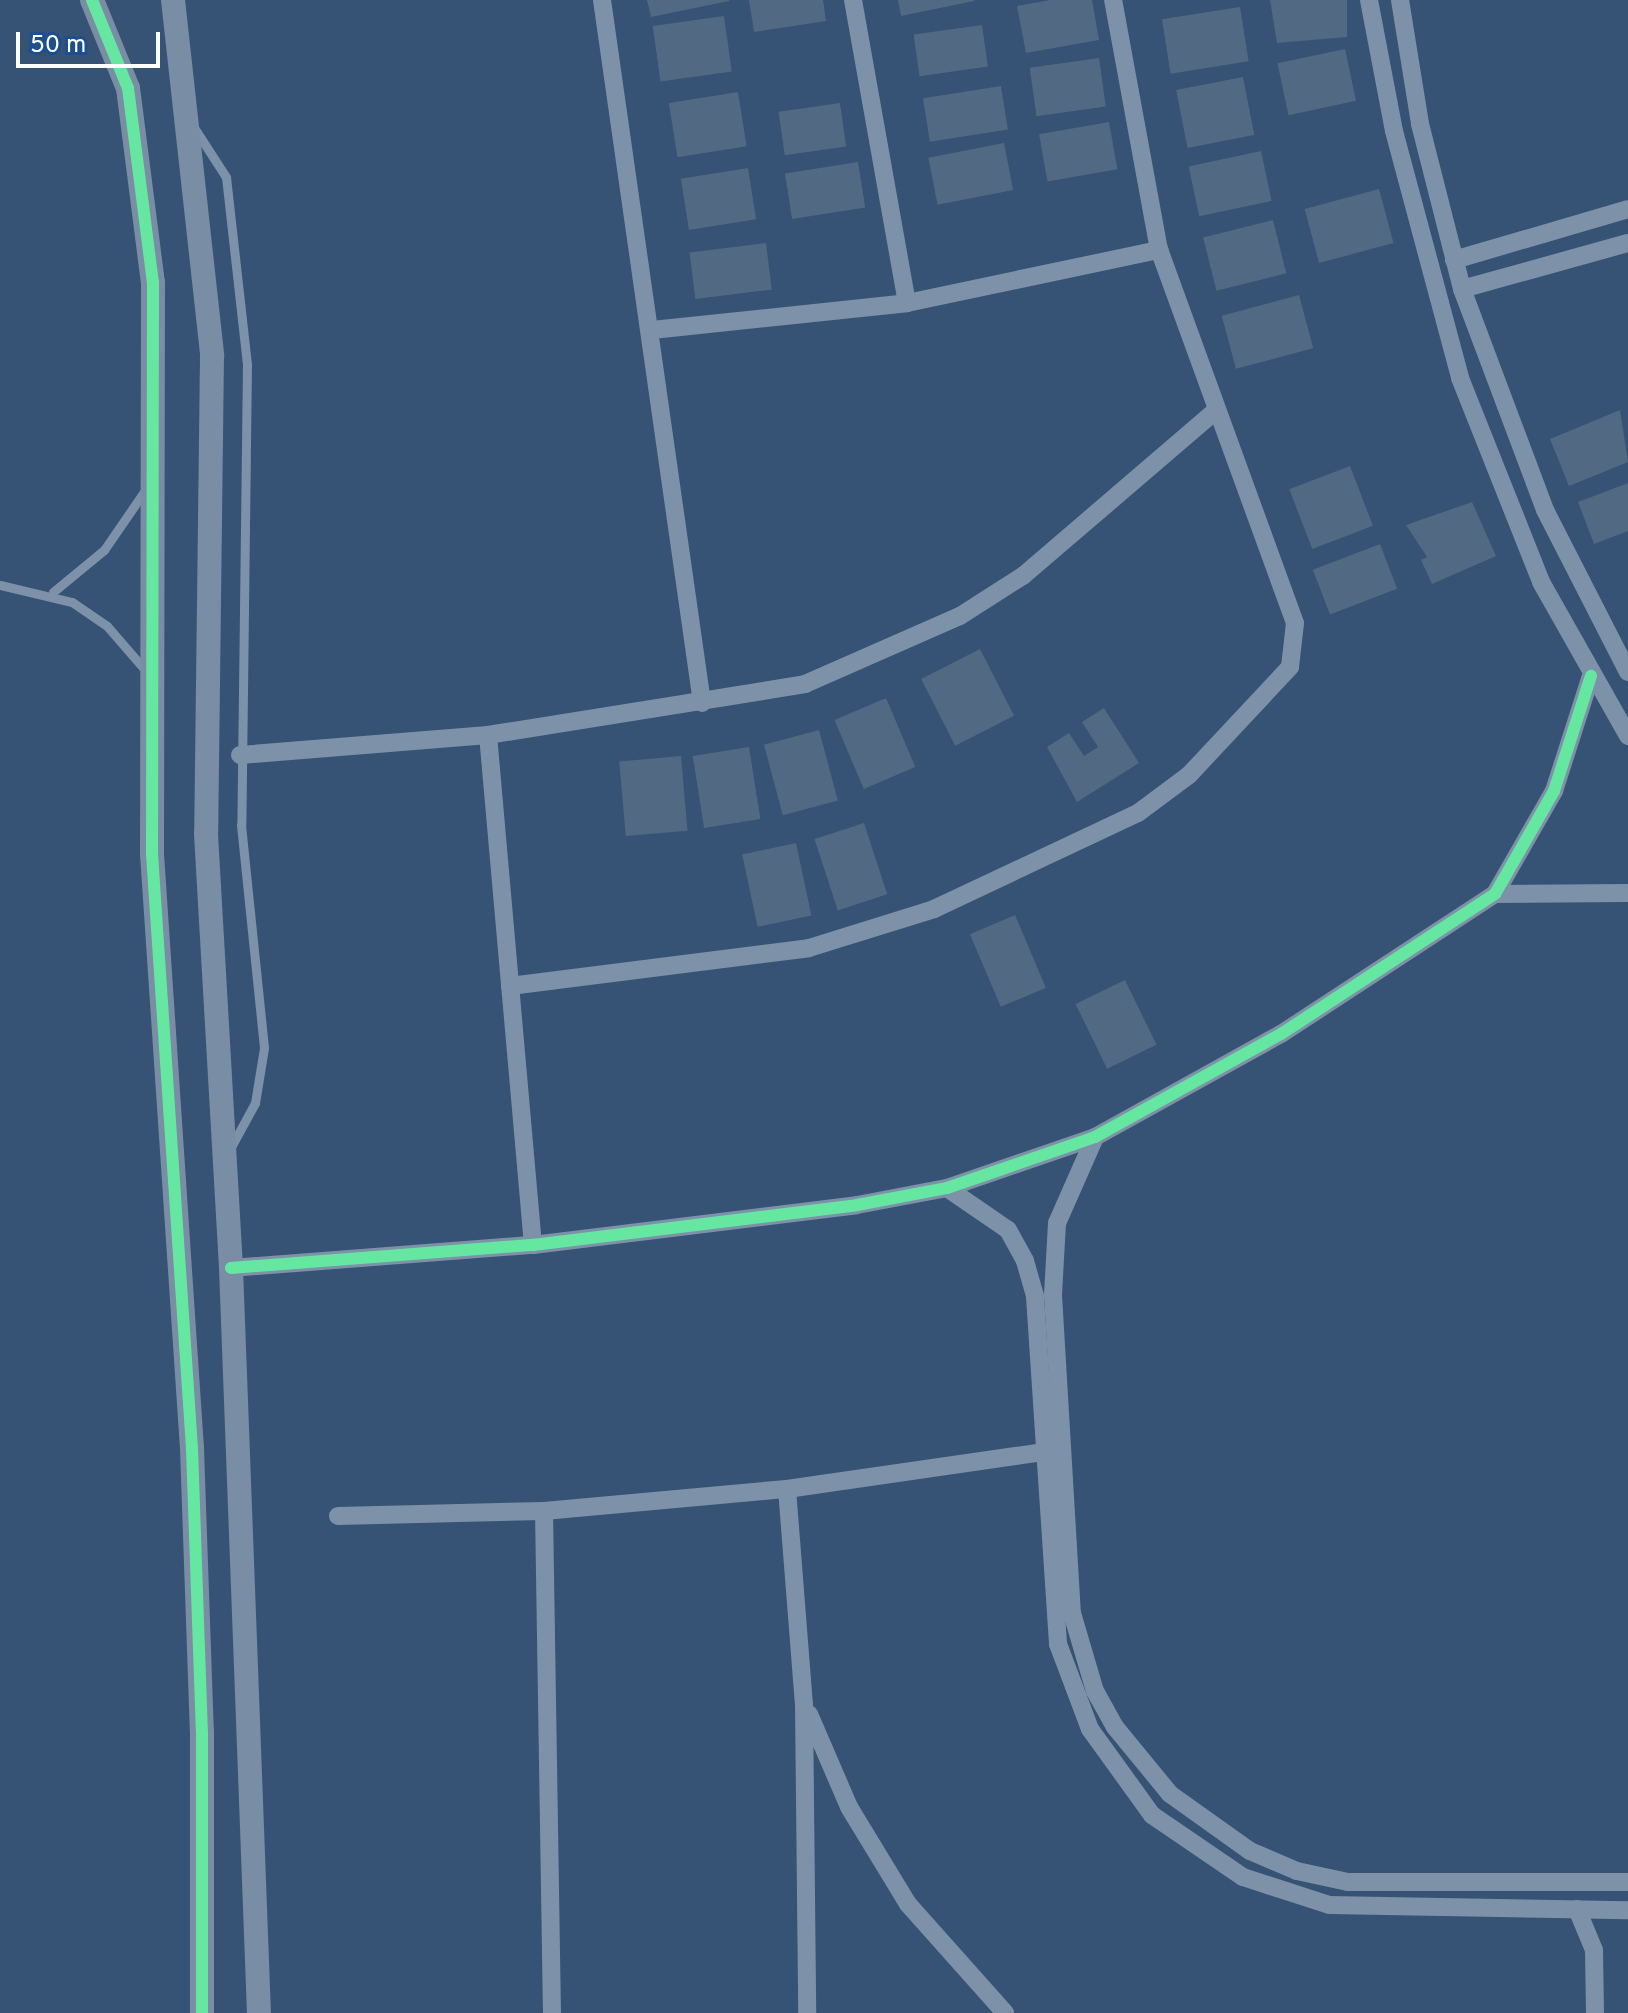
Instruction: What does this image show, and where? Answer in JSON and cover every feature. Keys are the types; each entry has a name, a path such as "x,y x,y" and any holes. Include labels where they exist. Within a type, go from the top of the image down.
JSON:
{"street":[{"path":"92,0 107,11 128,88 145,187 157,465 154,684 158,1005 192,1449 202,1732 202,2013"},
{"path":"173,0 192,125 212,356 206,834 231,1268 259,2013"},
{"path":"602,0 652,330 702,703"},
{"path":"853,0 907,303"},
{"path":"510,986 678,970 865,931 934,909 1138,813 1189,775 1281,680 1297,650 1295,623 1213,413 1159,250 1113,0"},
{"path":"1369,0 1442,322 1514,523 1591,676 1628,736"},
{"path":"1400,0 1462,289 1545,510 1628,672"},
{"path":"1454,260 1628,209"},
{"path":"1462,289 1628,243"},
{"path":"652,330 907,303 1159,250"},
{"path":"240,755 488,735 805,684 960,616 1077,536 1213,413"},
{"path":"1514,523 1545,510"},
{"path":"231,1268 533,1245 947,1188 1095,1137 1281,1034 1495,894 1554,791 1591,676"},
{"path":"488,735 533,1245"},
{"path":"1495,894 1628,893"},
{"path":"1095,1137 1057,1223 1044,1296 1044,1452 1048,1581 1067,1675 1111,1763 1173,1833 1243,1877 1329,1905 1628,1910"},
{"path":"947,1188 1008,1230 1044,1296 1081,1653 1115,1727 1170,1794 1250,1851 1348,1882 1628,1882"},
{"path":"338,1516 544,1511 787,1489 1044,1452"},
{"path":"787,1489 804,1704 807,2013"},
{"path":"544,1511 552,2013"},
{"path":"804,1704 849,1807 908,1904 1005,2013"},
{"path":"1577,1909 1594,1950 1595,2013"}],"lane":[{"path":"192,125 226,177 247,364 240,755 244,869 264,1048 255,1103 224,1160"},
{"path":"53,592 120,531 157,465"},
{"path":"0,585 53,592 107,626 154,684"}],"building":[{"path":"647,0 729,0 729,1 651,17"},
{"path":"749,0 823,0 826,21 754,32"},
{"path":"898,0 974,0 974,1 901,16"},
{"path":"1050,0 1092,0 1099,40 1026,53 1017,6"},
{"path":"1270,0 1347,0 1347,37 1277,43"},
{"path":"1240,7 1249,61 1171,74 1162,19"},
{"path":"724,16 732,71 660,81 653,26"},
{"path":"982,25 988,67 920,76 914,35"},
{"path":"1345,49 1356,101 1289,115 1278,63"},
{"path":"1099,58 1106,107 1037,116 1030,68"},
{"path":"1243,77 1254,135 1188,148 1176,90"},
{"path":"1001,86 1008,129 930,142 923,98"},
{"path":"738,92 747,146 677,157 669,103"},
{"path":"840,103 846,147 785,155 779,112"},
{"path":"1109,122 1117,169 1047,182 1039,134"},
{"path":"1004,143 1013,190 938,205 928,158"},
{"path":"1261,151 1272,201 1199,216 1189,166"},
{"path":"858,162 865,207 792,219 785,174"},
{"path":"748,168 756,219 689,230 681,179"},
{"path":"1379,189 1393,243 1319,263 1305,209"},
{"path":"1273,220 1286,273 1216,291 1203,237"},
{"path":"766,243 772,290 695,299 690,252"},
{"path":"1299,295 1313,348 1236,369 1222,316"},
{"path":"1620,410 1628,462 1569,486 1550,439"},
{"path":"1350,466 1373,526 1312,549 1289,489"},
{"path":"1628,483 1628,531 1594,544 1578,502"},
{"path":"1472,502 1496,556 1432,584 1421,560 1427,557 1406,525"},
{"path":"1380,544 1397,589 1330,615 1313,570"},
{"path":"980,649 1014,716 955,746 921,679"},
{"path":"886,698 915,767 864,789 834,720"},
{"path":"1104,708 1139,763 1077,802 1047,747 1069,733 1084,756 1098,747 1082,722"},
{"path":"819,730 838,801 783,815 764,745"},
{"path":"749,747 760,819 704,828 693,756"},
{"path":"681,756 688,831 626,836 619,761"},
{"path":"864,823 887,894 838,910 815,839"},
{"path":"796,843 811,915 758,927 742,854"},
{"path":"1015,915 1046,988 1001,1007 970,934"},
{"path":"1125,980 1157,1045 1107,1069 1076,1004"}],"cycle path":[{"path":"92,0 128,88 153,282 152,854 192,1449 202,1732 202,2013"},
{"path":"231,1268 533,1245 857,1205 947,1188 1095,1137 1281,1034 1495,894 1554,791 1591,676"}]}
